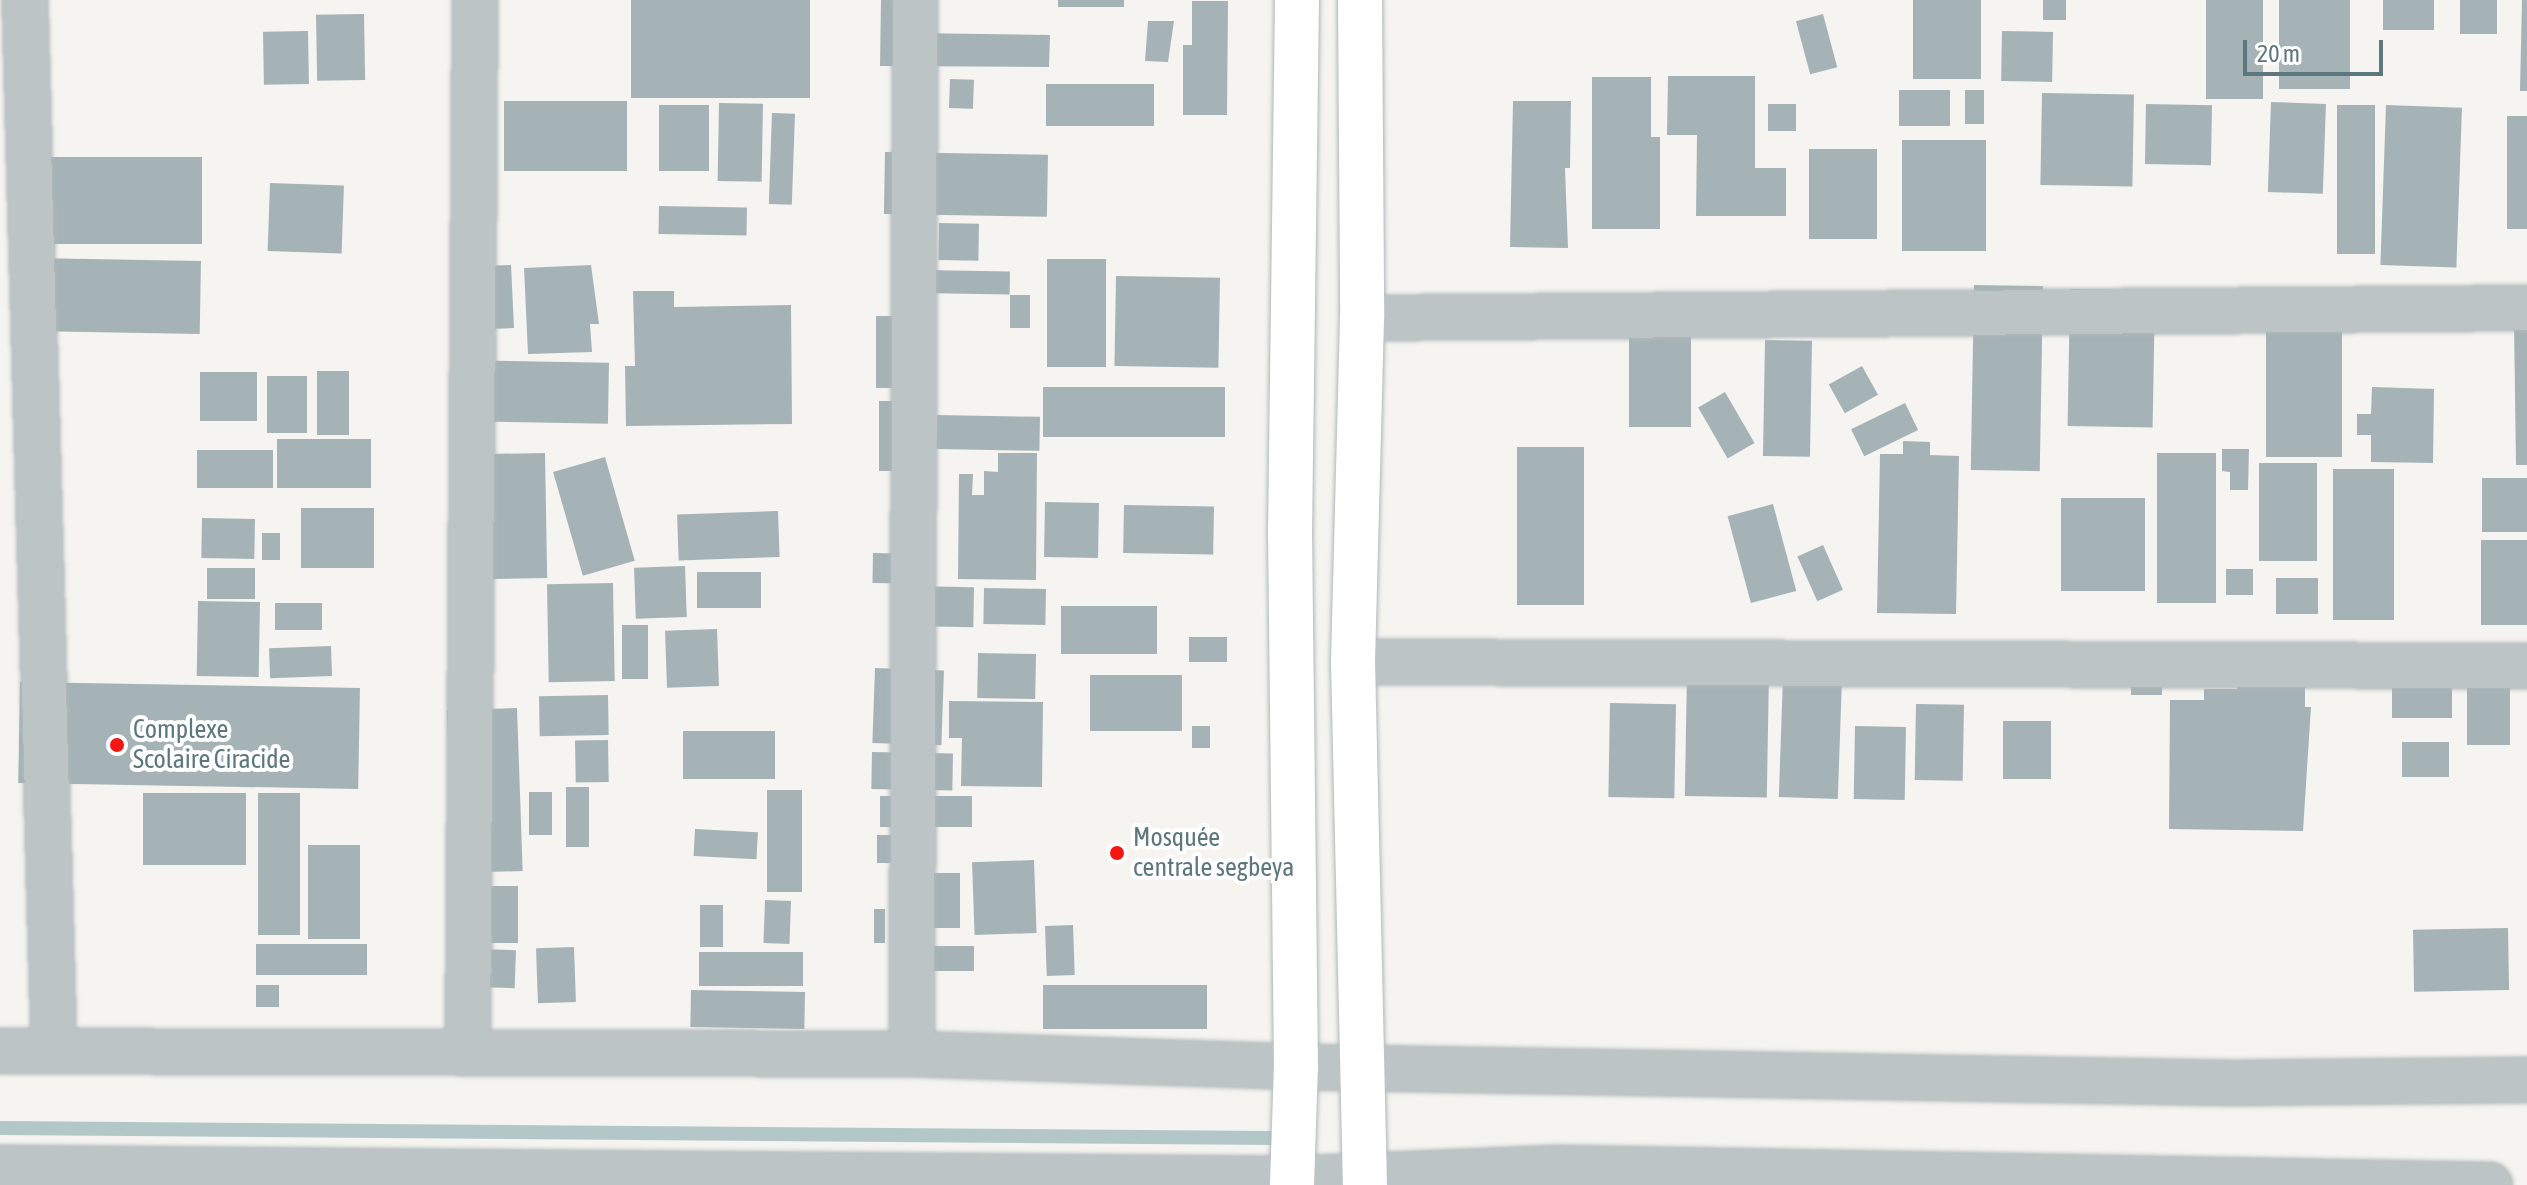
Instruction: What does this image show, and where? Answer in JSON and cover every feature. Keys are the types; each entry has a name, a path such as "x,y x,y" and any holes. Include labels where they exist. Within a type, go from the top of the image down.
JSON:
{"main road":[{"path":"1292,1182 1296,1067 1290,533 1297,0"},
{"path":"1360,0 1362,318 1353,662 1365,1066 1365,1180"}],"street":[{"path":"25,0 54,1051"},
{"path":"468,1052 475,0"},
{"path":"912,1054 915,0"},
{"path":"1362,318 2527,308"},
{"path":"1353,662 2527,666"},
{"path":"0,1051 912,1054 1296,1067 2233,1083 2527,1080"},
{"path":"0,1168 1292,1182 1558,1168 2490,1185"}],"building":[{"path":"631,0 810,0 810,98 631,98"},
{"path":"881,0 911,0 911,33 1050,35 1049,67 880,66"},
{"path":"1058,0 1124,0 1124,7 1058,7"},
{"path":"1913,0 1981,0 1981,79 1913,79"},
{"path":"2043,0 2066,0 2066,20 2043,20"},
{"path":"2206,0 2263,0 2263,99 2206,99"},
{"path":"2279,0 2350,0 2350,89 2279,89"},
{"path":"2383,0 2434,0 2434,30 2383,30"},
{"path":"2460,0 2497,0 2497,34 2460,34"},
{"path":"2522,0 2527,0 2527,91 2520,91"},
{"path":"1192,1 1228,1 1227,115 1183,115 1183,45 1192,45"},
{"path":"364,14 365,80 317,81 316,15"},
{"path":"1823,14 1837,67 1810,74 1796,21"},
{"path":"1148,21 1174,21 1168,62 1145,61"},
{"path":"308,31 309,84 264,85 263,32"},
{"path":"2002,31 2053,32 2052,82 2001,81"},
{"path":"1668,76 1755,76 1755,168 1786,168 1786,216 1696,216 1697,135 1667,135"},
{"path":"1592,77 1651,77 1651,137 1660,137 1660,229 1592,229"},
{"path":"950,79 974,80 973,109 949,108"},
{"path":"1046,84 1154,84 1154,126 1046,126"},
{"path":"1899,90 1950,90 1950,126 1899,126"},
{"path":"1965,90 1984,90 1984,124 1965,124"},
{"path":"2042,93 2134,95 2132,187 2040,185"},
{"path":"504,101 627,101 627,171 504,171"},
{"path":"1513,101 1571,101 1570,168 1565,168 1568,248 1510,247"},
{"path":"2271,102 2326,104 2323,194 2268,192"},
{"path":"719,103 763,104 762,182 718,181"},
{"path":"1768,104 1796,104 1796,131 1768,131"},
{"path":"2146,104 2212,105 2211,165 2145,164"},
{"path":"659,105 709,105 709,171 659,171"},
{"path":"2337,105 2375,105 2375,254 2337,254"},
{"path":"2386,105 2462,108 2456,268 2380,265"},
{"path":"772,113 795,114 792,205 769,204"},
{"path":"2507,116 2527,116 2527,229 2507,229"},
{"path":"1902,140 1986,140 1986,251 1902,251"},
{"path":"1809,149 1877,149 1877,239 1809,239"},
{"path":"885,152 1048,155 1047,217 884,214"},
{"path":"44,157 202,157 202,244 44,244"},
{"path":"270,183 344,186 342,254 268,251"},
{"path":"659,206 747,208 746,236 659,234"},
{"path":"939,223 979,224 978,261 938,260"},
{"path":"31,258 201,261 200,334 30,331"},
{"path":"1047,259 1106,259 1106,367 1047,367"},
{"path":"511,265 514,328 469,330 452,267"},
{"path":"591,265 599,324 590,324 592,352 528,354 524,268"},
{"path":"921,270 1010,272 1010,295 921,293"},
{"path":"1116,276 1220,278 1218,368 1114,366"},
{"path":"1974,285 2043,286 2040,471 1971,470"},
{"path":"2070,289 2155,290 2153,427 2068,426"},
{"path":"633,291 674,291 674,307 791,305 792,424 626,426 625,366 635,366"},
{"path":"1010,295 1030,295 1030,328 1010,328"},
{"path":"876,316 903,316 903,388 876,388"},
{"path":"2514,322 2527,322 2527,465 2516,465"},
{"path":"2266,332 2342,332 2342,457 2266,457"},
{"path":"1629,334 1691,334 1691,427 1629,427"},
{"path":"1765,340 1812,341 1810,457 1763,456"},
{"path":"456,360 609,363 608,424 455,421"},
{"path":"1862,366 1878,395 1845,413 1829,384"},
{"path":"317,371 349,371 349,435 317,435"},
{"path":"200,372 257,372 257,421 200,421"},
{"path":"267,376 307,376 307,433 267,433"},
{"path":"1043,387 1225,387 1225,437 1043,437"},
{"path":"2372,387 2434,389 2433,463 2371,462 2371,435 2357,435 2357,414 2371,414"},
{"path":"1725,392 1754,443 1728,459 1698,408"},
{"path":"879,401 926,401 926,471 879,471"},
{"path":"1905,403 1918,430 1864,456 1851,429"},
{"path":"937,415 1040,417 1039,451 936,449"},
{"path":"277,439 371,439 371,488 277,488"},
{"path":"1903,441 1930,442 1930,455 1959,456 1956,614 1877,613 1880,454 1903,454"},
{"path":"1517,447 1584,447 1584,605 1517,605"},
{"path":"2222,449 2249,449 2248,490 2230,490 2230,472 2222,471"},
{"path":"197,450 273,450 273,488 197,488"},
{"path":"545,453 547,578 477,579 475,454"},
{"path":"998,453 1037,453 1036,580 958,579 959,474 973,474 972,495 984,495 984,471 998,472"},
{"path":"2157,453 2216,453 2216,603 2157,603"},
{"path":"605,457 635,561 583,576 553,472"},
{"path":"2259,463 2317,463 2317,561 2259,561"},
{"path":"2333,469 2394,469 2394,620 2333,620"},
{"path":"2482,478 2527,478 2527,532 2482,532"},
{"path":"2061,498 2145,498 2145,591 2061,591"},
{"path":"1045,502 1099,503 1098,558 1044,557"},
{"path":"1773,504 1796,591 1751,603 1728,516"},
{"path":"1124,505 1214,507 1213,555 1123,553"},
{"path":"301,508 374,508 374,568 301,568"},
{"path":"778,511 780,557 679,560 677,515"},
{"path":"202,518 255,519 254,559 201,558"},
{"path":"262,533 280,533 280,560 262,560"},
{"path":"2481,540 2527,540 2527,625 2481,625"},
{"path":"1823,545 1843,590 1817,601 1797,556"},
{"path":"873,553 934,554 933,584 872,583"},
{"path":"685,566 687,617 636,619 634,568"},
{"path":"207,568 255,568 255,599 207,599"},
{"path":"2226,569 2253,569 2253,595 2226,595"},
{"path":"697,572 761,572 761,608 697,608"},
{"path":"2276,578 2318,578 2318,614 2276,614"},
{"path":"613,583 615,681 549,682 547,584"},
{"path":"908,586 974,587 973,627 907,626"},
{"path":"984,588 1046,589 1045,625 983,624"},
{"path":"198,601 260,602 259,677 197,676"},
{"path":"275,603 322,603 322,630 275,630"},
{"path":"1061,606 1157,606 1157,654 1061,654"},
{"path":"622,625 648,625 648,679 622,679"},
{"path":"717,629 719,686 667,688 665,631"},
{"path":"1189,637 1227,637 1227,662 1189,662"},
{"path":"331,646 332,676 270,678 269,648"},
{"path":"978,653 1036,654 1035,699 977,698"},
{"path":"875,668 944,670 941,745 872,743"},
{"path":"1687,671 1769,672 1767,797 1685,796"},
{"path":"1090,675 1182,675 1182,731 1090,731"},
{"path":"1783,677 1842,679 1838,799 1779,797"},
{"path":"2467,677 2510,677 2510,745 2467,745"},
{"path":"2131,678 2162,678 2162,695 2131,695"},
{"path":"2238,679 2305,680 2305,707 2311,707 2303,831 2169,829 2170,700 2204,700 2204,689 2237,689"},
{"path":"20,682 360,688 358,789 18,783"},
{"path":"2392,685 2452,685 2452,718 2392,718"},
{"path":"608,695 609,735 540,736 539,696"},
{"path":"949,701 1043,702 1042,787 961,786 962,738 949,738"},
{"path":"1610,703 1676,704 1674,798 1608,797"},
{"path":"1916,704 1964,705 1963,781 1915,780"},
{"path":"517,708 523,871 453,873 447,710"},
{"path":"2003,721 2051,721 2051,779 2003,779"},
{"path":"1192,726 1210,726 1210,748 1192,748"},
{"path":"1855,726 1906,727 1905,800 1854,799"},
{"path":"683,731 775,731 775,779 683,779"},
{"path":"608,740 609,782 576,783 575,741"},
{"path":"2402,742 2449,742 2449,777 2402,777"},
{"path":"872,752 953,753 952,790 871,789"},
{"path":"566,787 589,787 589,847 566,847"},
{"path":"767,790 802,790 802,892 767,892"},
{"path":"529,792 552,792 552,835 529,835"},
{"path":"143,793 246,793 246,865 143,865"},
{"path":"258,793 300,793 300,935 258,935"},
{"path":"880,796 972,796 972,827 880,827"},
{"path":"695,829 758,832 757,859 694,856"},
{"path":"877,835 934,835 934,863 877,863"},
{"path":"308,845 360,845 360,939 308,939"},
{"path":"1034,860 1037,933 975,935 972,862"},
{"path":"920,873 960,873 960,928 920,928"},
{"path":"462,886 518,886 518,943 462,943"},
{"path":"765,900 791,901 789,944 763,943"},
{"path":"700,905 723,905 723,947 700,947"},
{"path":"874,909 885,909 885,943 874,943"},
{"path":"1073,925 1075,975 1047,976 1045,926"},
{"path":"2508,928 2509,990 2414,992 2413,930"},
{"path":"256,944 367,944 367,975 256,975"},
{"path":"900,946 974,946 974,971 900,971"},
{"path":"574,947 576,1002 538,1003 536,948"},
{"path":"451,948 516,950 515,988 450,986"},
{"path":"699,952 803,952 803,986 699,986"},
{"path":"256,985 279,985 279,1007 256,1007"},
{"path":"1043,985 1207,985 1207,1029 1043,1029"},
{"path":"691,990 805,992 804,1029 690,1027"}],"waterway":[{"path":"0,1128 1276,1138"}],"place":[{"name":"Complexe Scolaire Ciracide","path":"117,745"},
{"name":"Mosquée centrale segbeya","path":"1117,853"}]}
